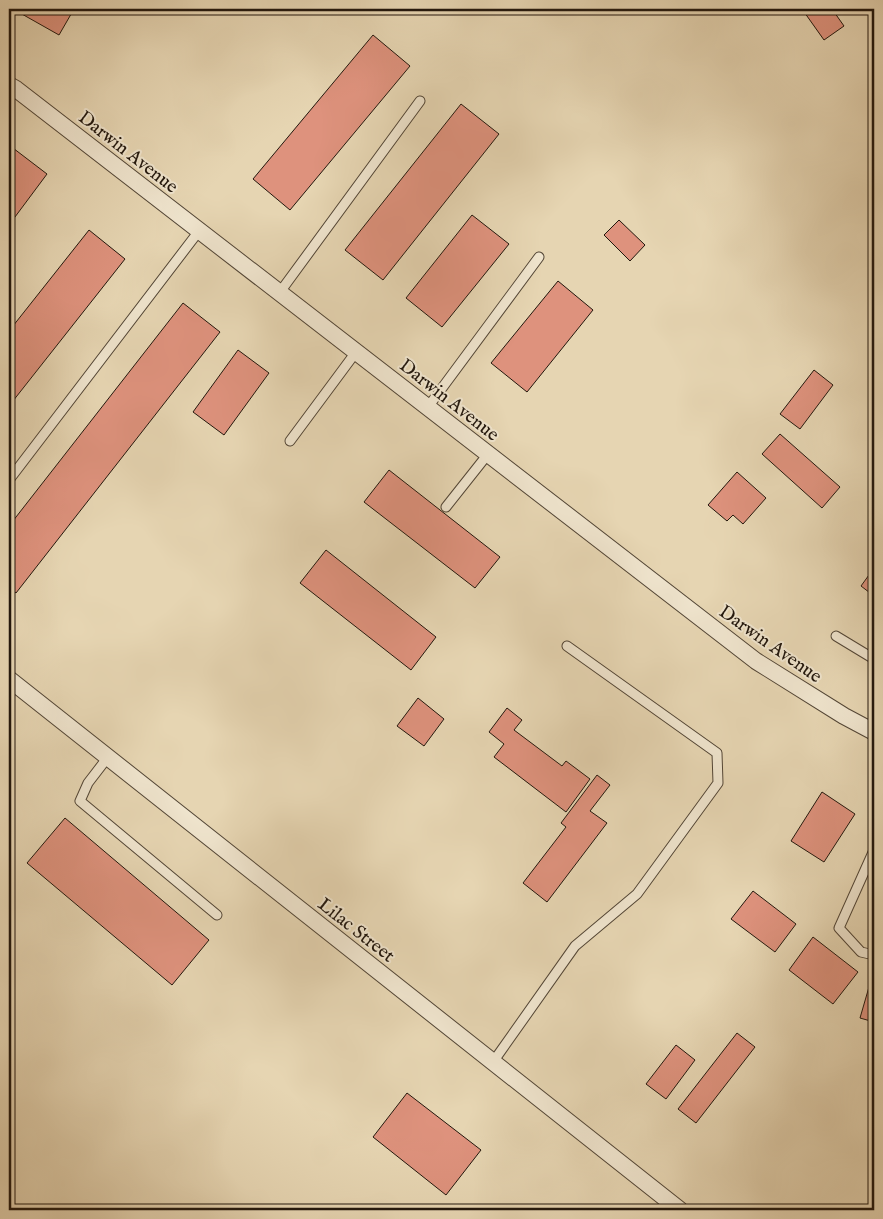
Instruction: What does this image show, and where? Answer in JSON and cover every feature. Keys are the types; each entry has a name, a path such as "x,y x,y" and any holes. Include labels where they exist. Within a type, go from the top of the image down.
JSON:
{"street":[{"name":"Darwin Avenue","path":"9,85 756,660 844,716 874,732"},
{"name":"Lilac Street","path":"9,679 680,1210"}],"lane":[{"path":"280,292 420,101"},
{"path":"9,480 199,230"},
{"path":"428,407 539,256"},
{"path":"290,442 356,352"},
{"path":"446,507 488,454"},
{"path":"836,636 874,659"},
{"path":"493,1062 575,946 637,894 718,783 717,753 567,646"},
{"path":"108,757 88,783 80,801 217,915"},
{"path":"874,850 839,928 861,952 874,955"}],"building":[{"path":"13,9 74,9 59,35"},
{"path":"802,9 832,9 844,26 824,40"},
{"path":"373,35 410,66 290,210 253,179"},
{"path":"461,104 499,134 383,280 345,250"},
{"path":"9,145 47,174 9,225"},
{"path":"472,215 509,244 442,327 406,298"},
{"path":"619,220 645,245 630,261 604,235"},
{"path":"89,230 125,259 9,406 9,331"},
{"path":"558,281 593,310 527,392 491,363"},
{"path":"183,303 220,332 16,593 9,588 9,526"},
{"path":"238,350 269,373 224,435 193,412"},
{"path":"814,370 833,385 800,429 780,414"},
{"path":"780,434 840,487 822,508 762,454"},
{"path":"389,470 500,557 475,588 364,502"},
{"path":"737,472 766,498 743,524 733,515 727,521 708,505"},
{"path":"326,550 436,637 411,670 300,583"},
{"path":"874,568 874,596 861,586"},
{"path":"418,698 444,719 424,746 397,726"},
{"path":"507,708 522,720 514,730 562,766 566,761 590,779 566,812 494,757 504,744 489,732"},
{"path":"597,775 610,785 590,811 607,823 547,902 523,883 566,827 561,823"},
{"path":"822,792 855,814 824,862 791,841"},
{"path":"65,818 209,940 172,985 27,863"},
{"path":"753,891 796,924 775,952 731,919"},
{"path":"813,937 858,972 833,1004 789,970"},
{"path":"871,980 874,981 874,1022 860,1018"},
{"path":"737,1033 755,1047 696,1123 678,1109"},
{"path":"676,1045 695,1060 666,1099 646,1084"},
{"path":"407,1093 481,1150 446,1195 373,1137"}]}
